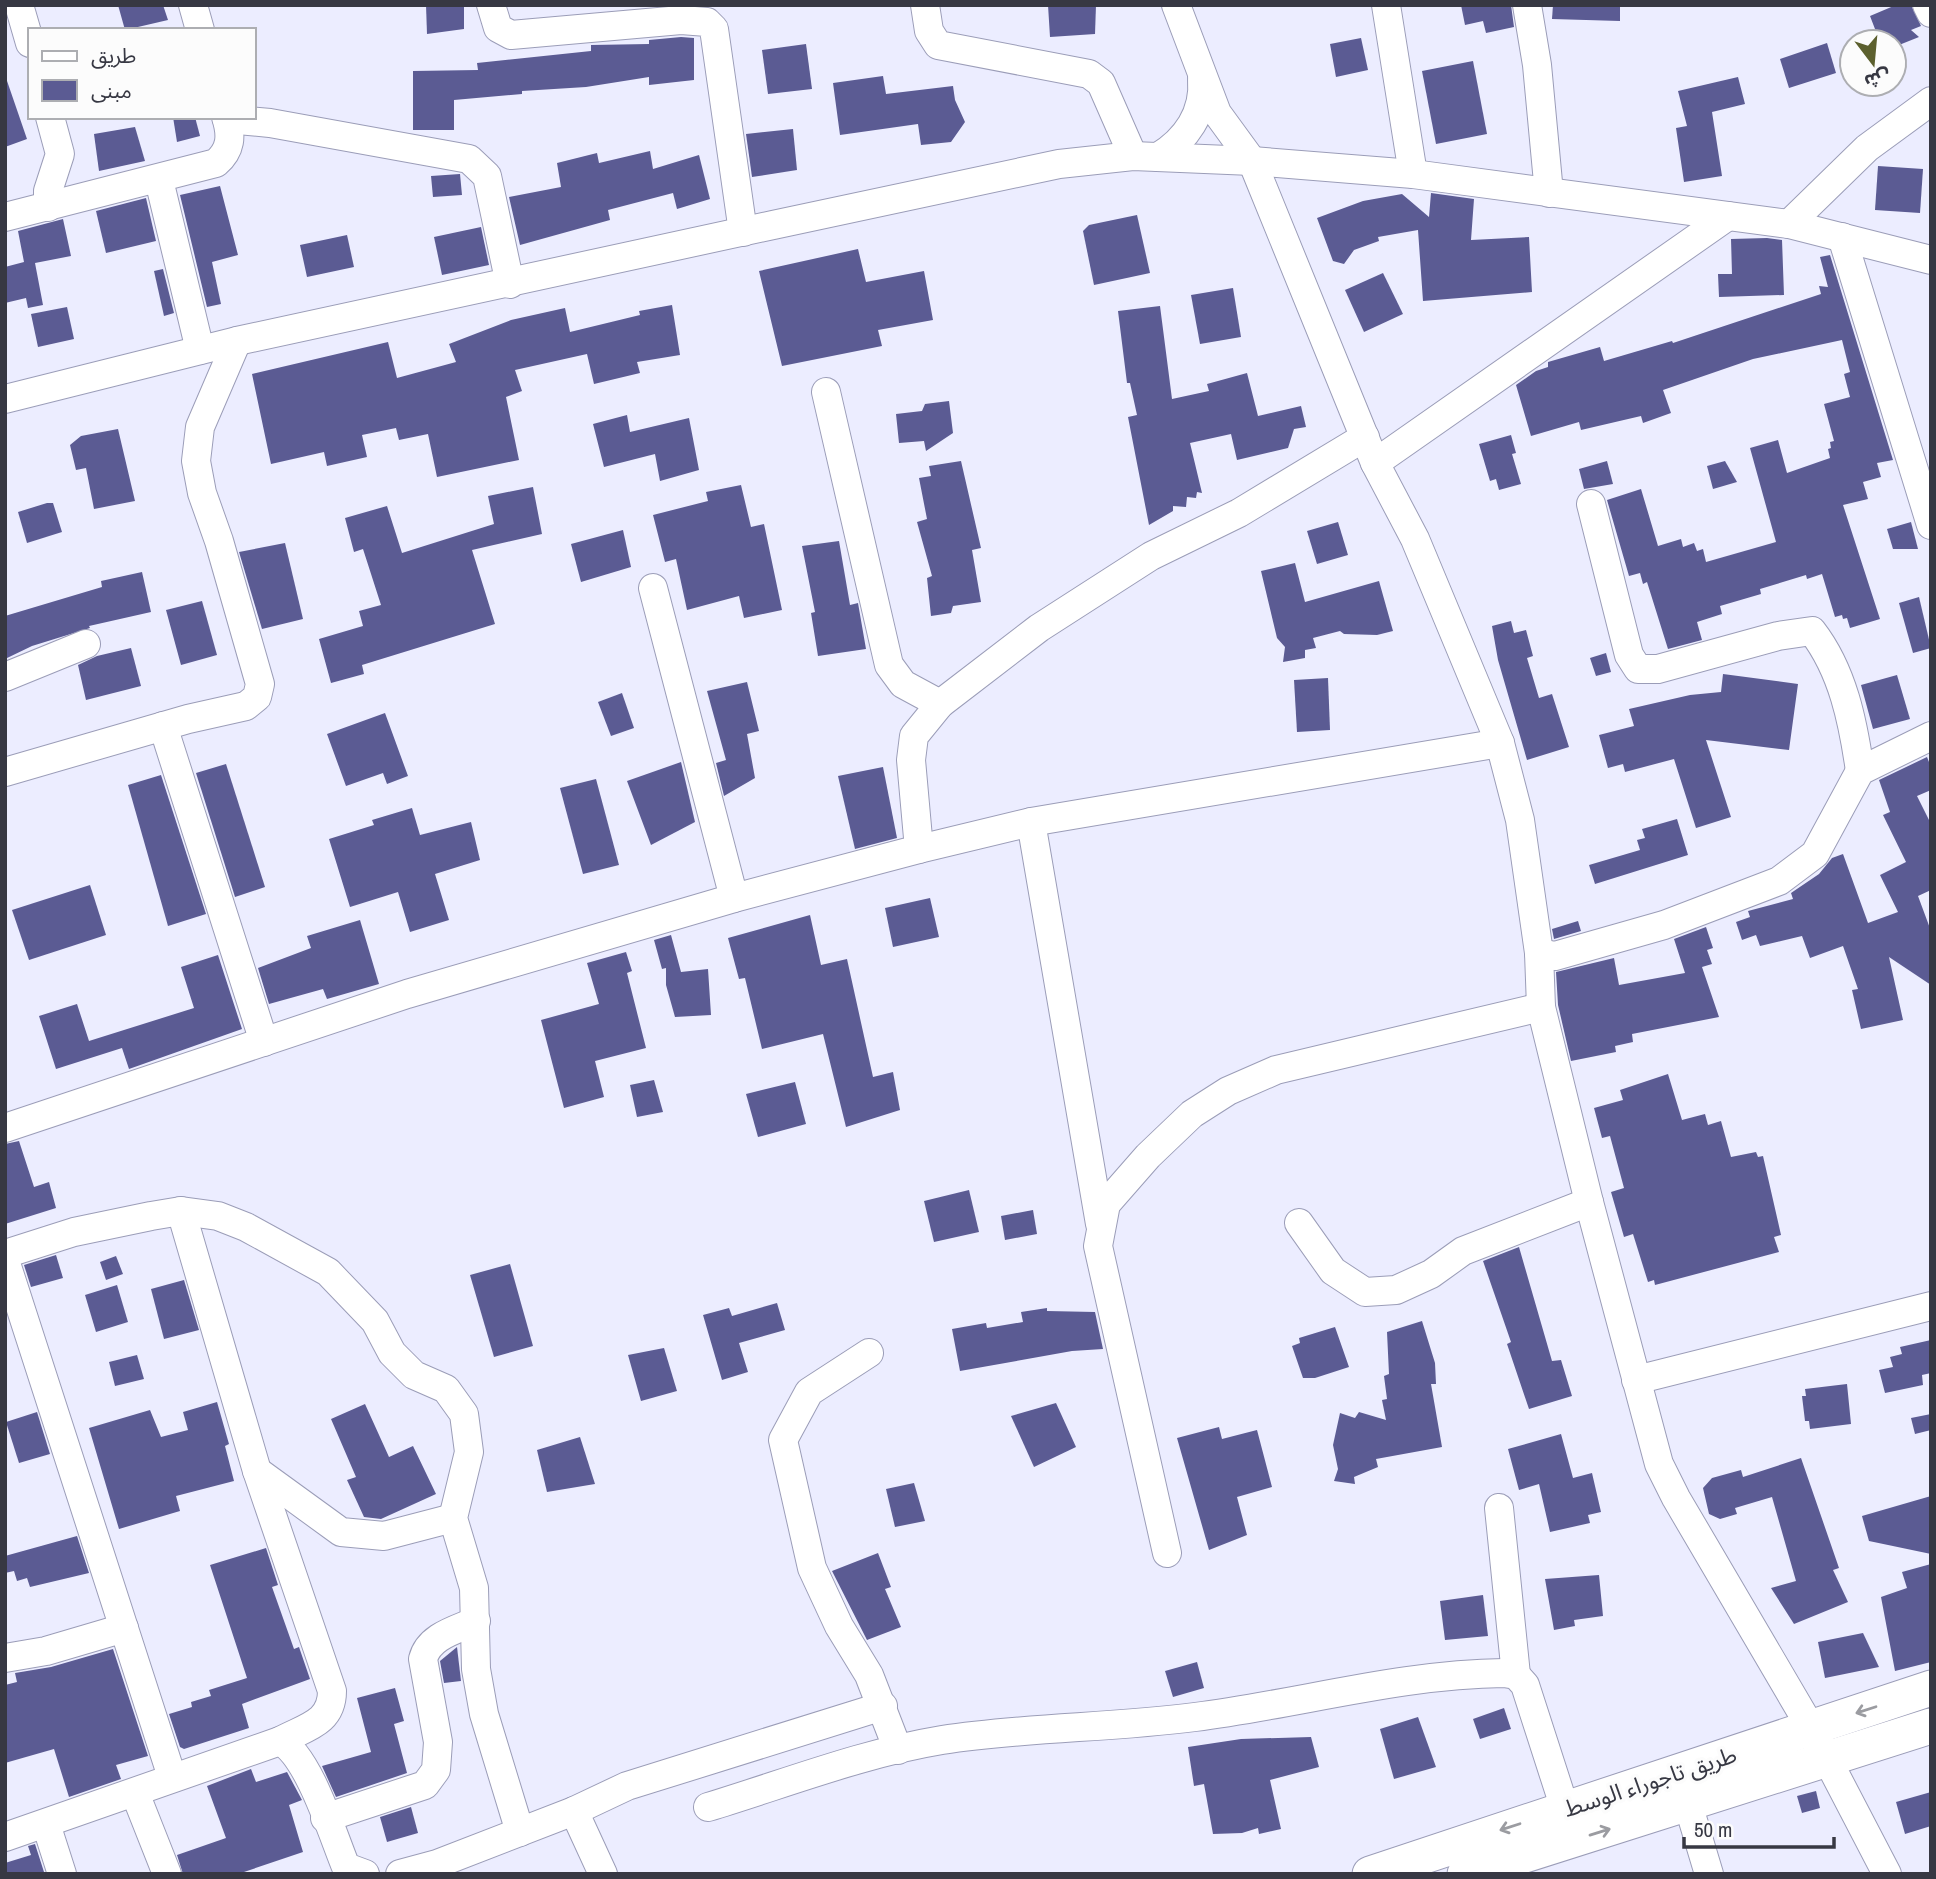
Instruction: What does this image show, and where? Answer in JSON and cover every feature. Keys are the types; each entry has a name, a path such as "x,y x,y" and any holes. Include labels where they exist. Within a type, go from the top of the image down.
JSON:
{"main road":[{"name":"طريق تاجوراء الوسط","path":"1370,1874 1931,1688"},
{"path":"1465,1874 1931,1727"}],"street":[{"path":"19,5 28,36"},
{"path":"193,5 199,28"},
{"path":"491,5 498,28 511,35 681,20 707,23 714,29 743,232"},
{"path":"925,5 929,31 938,45 1089,74 1101,83 1145,156"},
{"path":"1176,5 1202,79 1227,130 1252,161 1370,450 1415,539 1500,743 1520,820 1539,953 1541,1007 1588,1202 1659,1464 1676,1499 1811,1728 1887,1874"},
{"path":"1386,5 1413,174"},
{"path":"1527,5 1549,193"},
{"path":"1927,5 1931,13"},
{"path":"1145,156 1189,129 1200,104 1202,79"},
{"path":"1789,224 1867,148 1931,101"},
{"path":"48,207 48,191 60,154 51,119"},
{"path":"5,218 216,163 226,155 230,142 227,119"},
{"path":"236,119 468,159 487,176 510,284"},
{"path":"5,399 237,341 1059,164 1145,156 1252,161 1413,174 1789,224 1931,260"},
{"path":"159,180 200,350"},
{"path":"919,849 911,760 914,736 940,704 1039,628 1151,556 1370,450 1728,216"},
{"path":"1842,237 1931,525"},
{"path":"5,772 163,726 246,706 257,697 260,684 219,541 202,493 195,461 200,426 237,341"},
{"path":"826,392 890,665 903,684 940,704"},
{"path":"1591,504 1629,655 1638,669 1658,669 1778,636 1812,631 1828,651 1852,719 1860,771"},
{"path":"653,588 734,898"},
{"path":"5,677 86,644"},
{"path":"163,726 264,1042"},
{"path":"1539,953 1555,956 1652,928 1779,881 1815,854 1860,771 1931,736"},
{"path":"5,1128 408,994 734,898 919,849 1031,822 1500,743"},
{"path":"1031,822 1100,1224"},
{"path":"1167,1553 1110,1310 1098,1247 1100,1224 1106,1204 1148,1156 1192,1114 1228,1091 1276,1070 1541,1007"},
{"path":"1299,1223 1334,1271 1365,1292 1396,1290 1431,1274 1463,1251 1588,1202"},
{"path":"5,1837 280,1741 327,1716 332,1706 332,1691 257,1471 181,1212"},
{"path":"5,1254 74,1232 181,1212 218,1216 246,1227 328,1272 375,1321 392,1353 414,1375 446,1389 464,1414 469,1452 453,1518 474,1588 475,1660 484,1714 520,1832"},
{"path":"5,1260 15,1314 124,1628 172,1777"},
{"path":"1636,1380 1931,1306"},
{"path":"869,1353 809,1392 783,1440 812,1567 883,1706 898,1750"},
{"path":"257,1471 341,1532 384,1536 453,1518"},
{"path":"1499,1508 1516,1675 1525,1685 1565,1809"},
{"path":"326,1818 425,1786 436,1770 438,1742 423,1659 426,1649 432,1642 476,1621"},
{"path":"5,1658 46,1651 124,1628"},
{"path":"708,1807 898,1750 997,1733 1196,1717 1485,1673 1516,1675"},
{"path":"400,1874 437,1864 520,1832 627,1786 883,1706"},
{"path":"280,1741 290,1746 353,1872"},
{"path":"135,1793 167,1874"},
{"path":"1688,1804 1709,1874"},
{"path":"574,1811 603,1874"},
{"path":"46,1824 62,1874"}],"building":[{"path":"118,5 163,5 168,20 124,28"},
{"path":"426,5 464,5 464,29 427,34"},
{"path":"1048,5 1096,5 1095,34 1050,37"},
{"path":"1461,5 1511,5 1514,27 1486,33 1483,21 1465,25"},
{"path":"1553,5 1620,5 1620,21 1552,19"},
{"path":"1896,5 1911,5 1921,26 1911,30 1919,37 1908,41 1908,28 1875,28 1870,16"},
{"path":"694,38 694,80 649,85 649,77 586,87 522,91 522,94 454,100 454,130 413,130 413,71 478,70 477,63 591,51 591,45 649,44 649,40"},
{"path":"1361,38 1368,70 1336,77 1330,44"},
{"path":"1827,43 1836,73 1789,88 1780,59"},
{"path":"806,44 812,89 768,94 762,50"},
{"path":"1473,61 1487,134 1436,144 1422,71"},
{"path":"883,76 886,94 953,86 955,100 965,122 951,142 921,145 918,124 840,135 833,83"},
{"path":"1738,77 1745,104 1712,112 1722,176 1684,182 1676,128 1687,126 1678,91"},
{"path":"5,79 27,139 5,147"},
{"path":"173,119 196,119 200,136 177,142"},
{"path":"135,127 145,161 99,171 94,134"},
{"path":"793,129 797,170 752,177 746,134"},
{"path":"650,151 653,169 699,155 710,199 677,209 673,193 608,210 610,220 520,245 509,197 561,187 557,163 597,153 599,163"},
{"path":"1878,166 1923,169 1920,213 1875,210"},
{"path":"460,174 462,195 433,197 431,176"},
{"path":"220,186 238,255 212,262 221,304 207,307 180,195"},
{"path":"1431,193 1474,199 1471,240 1529,237 1532,292 1423,301 1418,230 1378,237 1379,241 1354,250 1344,264 1333,261 1317,218 1363,201 1402,194 1429,217"},
{"path":"146,198 156,241 106,253 96,211"},
{"path":"1137,215 1150,273 1094,285 1083,231 1089,225"},
{"path":"63,219 71,256 35,263 43,305 28,308 26,298 5,303 5,267 24,262 18,231"},
{"path":"481,227 489,265 442,275 434,237"},
{"path":"347,235 354,267 307,277 300,245"},
{"path":"1731,239 1782,240 1784,295 1719,297 1718,274 1732,274"},
{"path":"858,249 866,282 924,271 933,320 878,330 882,346 782,366 759,271"},
{"path":"1830,255 1893,460 1877,463 1881,477 1863,482 1868,499 1843,505 1880,619 1850,628 1847,618 1843,619 1842,615 1835,617 1822,574 1807,579 1806,575 1760,589 1761,594 1720,606 1722,614 1697,622 1702,640 1668,649 1647,582 1643,584 1640,573 1629,576 1607,500 1641,489 1658,546 1681,539 1683,547 1694,543 1697,551 1703,549 1706,562 1776,542 1750,448 1778,440 1787,473 1830,458 1828,449 1831,448 1830,442 1834,441 1824,404 1850,397 1844,374 1850,372 1842,340 1753,359 1663,390 1671,413 1643,423 1641,416 1581,430 1579,422 1531,436 1516,385 1536,371 1548,367 1548,362 1600,347 1604,361 1672,341 1673,343 1821,294 1819,286 1828,287 1820,257"},
{"path":"163,269 174,313 164,316 154,271"},
{"path":"1383,273 1403,314 1364,332 1345,290"},
{"path":"1233,288 1241,337 1200,344 1191,295"},
{"path":"672,305 680,355 637,362 640,373 594,384 587,354 515,370 522,391 506,397 519,460 437,477 428,434 399,440 396,428 362,435 367,457 327,466 324,452 271,464 252,374 388,342 397,378 456,362 449,344 511,320 565,308 570,332 640,315 639,311"},
{"path":"1160,306 1172,399 1209,391 1207,384 1247,373 1258,416 1301,406 1306,427 1294,429 1288,448 1237,460 1231,434 1190,443 1202,493 1197,492 1196,498 1187,497 1186,507 1173,506 1173,511 1149,525 1128,417 1137,415 1130,383 1127,383 1118,311"},
{"path":"67,307 74,339 38,347 31,314"},
{"path":"949,401 953,433 926,451 924,441 899,443 896,414 922,411 925,404"},
{"path":"627,415 630,432 689,418 699,470 660,481 655,454 604,467 593,424"},
{"path":"118,429 135,501 94,509 86,468 76,470 70,445 81,436"},
{"path":"1511,435 1516,453 1512,454 1521,484 1499,490 1496,479 1490,481 1479,444"},
{"path":"961,461 981,548 972,550 981,602 953,606 951,613 931,616 927,578 932,576 917,522 927,519 919,478 931,476 929,466"},
{"path":"1607,461 1613,484 1584,489 1579,469"},
{"path":"1725,461 1737,482 1713,489 1707,466"},
{"path":"741,485 751,527 764,524 782,610 744,618 739,596 687,610 676,559 665,562 653,515 708,501 706,492"},
{"path":"533,487 542,534 472,550 495,624 362,665 364,674 331,683 319,639 363,626 359,611 381,605 363,549 354,552 345,518 387,506 402,553 494,524 488,496"},
{"path":"53,503 62,532 27,543 18,512"},
{"path":"1338,522 1348,555 1317,564 1307,531"},
{"path":"1911,522 1918,549 1893,549 1887,529"},
{"path":"623,530 631,567 581,582 571,544"},
{"path":"839,541 850,605 858,603 866,649 818,656 811,613 815,612 802,546"},
{"path":"285,543 303,619 262,629 239,552"},
{"path":"1295,563 1305,602 1379,581 1393,631 1377,635 1344,634 1340,631 1313,638 1316,648 1305,650 1305,658 1283,662 1285,647 1277,638 1261,571"},
{"path":"142,572 151,612 89,626 90,628 32,646 5,659 5,616 102,587 101,581"},
{"path":"1919,597 1931,648 1913,653 1899,603"},
{"path":"202,601 217,655 181,665 166,610"},
{"path":"1511,621 1514,633 1526,630 1533,656 1527,658 1539,698 1552,694 1569,747 1527,760 1498,660 1492,626"},
{"path":"131,648 141,686 86,700 78,665 97,656"},
{"path":"1606,653 1611,672 1596,676 1590,658"},
{"path":"1723,674 1798,684 1789,750 1706,740 1731,817 1696,828 1674,759 1625,772 1623,764 1608,768 1599,735 1634,726 1629,709 1690,695 1721,692"},
{"path":"1897,675 1910,719 1873,729 1861,685"},
{"path":"1328,678 1330,730 1297,732 1294,680"},
{"path":"747,682 759,731 747,734 755,778 724,796 716,763 726,760 707,691"},
{"path":"622,693 634,728 611,736 598,702"},
{"path":"385,713 408,776 387,784 383,773 346,786 327,734"},
{"path":"1927,757 1931,767 1931,790 1917,796 1931,824 1931,890 1918,896 1931,931 1931,985 1889,957 1903,1020 1861,1029 1852,990 1858,989 1843,946 1810,958 1802,936 1760,946 1756,935 1742,940 1736,922 1750,917 1748,911 1793,899 1791,893 1819,874 1832,858 1843,854 1868,923 1898,912 1880,875 1906,862 1883,815 1890,812 1879,780"},
{"path":"681,762 695,822 651,845 627,781"},
{"path":"226,764 265,887 235,897 196,773"},
{"path":"883,767 897,838 855,849 838,776"},
{"path":"161,775 206,914 168,926 128,785"},
{"path":"596,779 619,865 583,874 560,788"},
{"path":"412,808 420,835 471,822 480,860 435,874 449,920 410,932 398,892 350,907 329,839 374,825 372,820"},
{"path":"1677,819 1688,855 1595,884 1589,865 1640,850 1637,840 1645,838 1642,829"},
{"path":"90,885 106,935 29,960 12,910"},
{"path":"930,898 939,937 893,947 885,908"},
{"path":"810,915 821,965 847,959 873,1077 893,1072 900,1110 846,1127 823,1034 762,1049 745,978 739,979 728,938"},
{"path":"360,920 379,984 327,999 323,989 269,1004 258,968 311,948 307,936"},
{"path":"1578,921 1581,931 1554,939 1552,929"},
{"path":"1706,927 1713,948 1707,950 1712,964 1702,967 1719,1017 1632,1034 1633,1042 1615,1046 1616,1052 1571,1061 1558,1005 1556,972 1614,958 1619,985 1685,973 1674,939"},
{"path":"671,935 681,972 708,969 711,1015 675,1017 666,985 666,968 662,969 654,940"},
{"path":"626,952 632,971 627,973 646,1048 595,1061 604,1097 564,1108 541,1020 599,1004 587,963"},
{"path":"218,955 242,1029 129,1069 122,1048 56,1069 39,1016 77,1004 89,1041 194,1008 181,967"},
{"path":"1668,1074 1682,1120 1705,1114 1708,1125 1721,1121 1731,1157 1756,1152 1758,1157 1763,1156 1781,1235 1774,1237 1779,1252 1655,1285 1654,1280 1648,1282 1633,1234 1624,1237 1611,1192 1624,1188 1610,1136 1602,1138 1594,1108 1623,1100 1620,1090"},
{"path":"654,1080 663,1112 637,1117 630,1085"},
{"path":"795,1082 806,1124 758,1137 746,1094"},
{"path":"19,1141 34,1187 49,1182 56,1208 5,1224 5,1144"},
{"path":"969,1190 979,1232 934,1242 924,1201"},
{"path":"1033,1210 1037,1234 1005,1240 1001,1216"},
{"path":"1519,1247 1552,1361 1561,1360 1572,1396 1529,1409 1507,1344 1511,1342 1483,1261"},
{"path":"56,1255 63,1278 31,1287 24,1265"},
{"path":"116,1256 123,1274 106,1280 100,1262"},
{"path":"510,1264 533,1346 494,1357 470,1275"},
{"path":"184,1280 199,1330 164,1339 151,1289"},
{"path":"117,1285 128,1322 96,1332 85,1295"},
{"path":"777,1303 785,1330 739,1343 748,1372 722,1380 703,1315 729,1308 732,1316"},
{"path":"1047,1308 1047,1311 1095,1312 1103,1349 1072,1351 960,1371 952,1329 986,1323 987,1328 1023,1322 1021,1312"},
{"path":"1422,1321 1435,1363 1436,1384 1431,1384 1442,1447 1376,1459 1378,1467 1354,1477 1355,1484 1334,1481 1338,1469 1333,1445 1340,1413 1355,1418 1359,1412 1386,1420 1382,1400 1387,1399 1384,1376 1389,1374 1387,1332"},
{"path":"1335,1327 1349,1367 1315,1378 1303,1378 1292,1346 1300,1343 1299,1338"},
{"path":"1931,1340 1931,1373 1922,1375 1923,1385 1885,1393 1879,1370 1893,1367 1890,1357 1902,1354 1900,1347"},
{"path":"664,1348 677,1391 641,1401 628,1355"},
{"path":"137,1355 144,1379 115,1386 109,1362"},
{"path":"1847,1384 1851,1424 1810,1429 1809,1421 1805,1421 1802,1396 1806,1396 1805,1389"},
{"path":"217,1402 229,1444 225,1446 234,1481 176,1496 180,1511 119,1529 89,1428 150,1410 161,1437 188,1430 183,1412"},
{"path":"1056,1403 1076,1447 1034,1467 1011,1416"},
{"path":"365,1404 389,1457 413,1446 436,1494 381,1519 364,1517 347,1480 356,1477 331,1419"},
{"path":"37,1412 50,1454 19,1463 6,1422"},
{"path":"1931,1414 1931,1430 1915,1434 1911,1418"},
{"path":"1219,1427 1222,1439 1257,1430 1272,1487 1237,1497 1247,1535 1209,1550 1177,1438"},
{"path":"1561,1434 1573,1478 1592,1473 1601,1512 1588,1515 1590,1523 1550,1532 1539,1484 1519,1490 1508,1449"},
{"path":"580,1437 595,1484 547,1492 537,1450"},
{"path":"1801,1458 1839,1568 1833,1570 1848,1602 1794,1624 1771,1588 1796,1581 1772,1497 1735,1508 1737,1514 1720,1519 1709,1514 1703,1488 1712,1478 1741,1470 1743,1477"},
{"path":"914,1483 925,1521 895,1527 886,1489"},
{"path":"1931,1496 1931,1554 1869,1541 1862,1516"},
{"path":"77,1536 89,1573 30,1587 27,1578 17,1581 14,1571 5,1573 5,1556"},
{"path":"266,1548 278,1585 272,1587 294,1649 299,1647 310,1679 242,1704 249,1728 184,1749 180,1747 169,1714 192,1707 191,1702 211,1696 209,1690 247,1678 210,1565"},
{"path":"878,1553 891,1587 885,1589 901,1627 867,1640 832,1571"},
{"path":"1931,1564 1931,1662 1895,1671 1881,1597 1907,1588 1902,1572"},
{"path":"1599,1575 1603,1616 1574,1620 1575,1626 1554,1630 1545,1579"},
{"path":"1483,1595 1488,1636 1445,1640 1440,1601"},
{"path":"1863,1633 1879,1667 1825,1678 1818,1642"},
{"path":"457,1647 461,1681 444,1683 440,1661"},
{"path":"113,1649 148,1756 116,1765 121,1779 69,1797 54,1749 5,1763 5,1685 17,1682 15,1673 51,1667"},
{"path":"1197,1662 1204,1688 1173,1697 1165,1671"},
{"path":"395,1688 404,1721 394,1724 407,1773 336,1797 322,1766 371,1752 357,1698"},
{"path":"1504,1708 1511,1729 1480,1739 1473,1719"},
{"path":"1418,1717 1436,1767 1394,1779 1380,1729"},
{"path":"1311,1737 1319,1767 1270,1780 1281,1829 1259,1834 1258,1828 1242,1833 1213,1834 1204,1784 1194,1786 1188,1747 1241,1739"},
{"path":"251,1769 256,1782 287,1772 302,1800 289,1805 303,1852 238,1874 183,1874 177,1855 226,1838 207,1786"},
{"path":"1816,1791 1820,1808 1802,1813 1797,1796"},
{"path":"1931,1792 1931,1826 1905,1834 1896,1802"},
{"path":"411,1807 418,1833 387,1842 380,1817"},
{"path":"35,1844 44,1872 5,1874 5,1863 31,1855 28,1846"}]}
